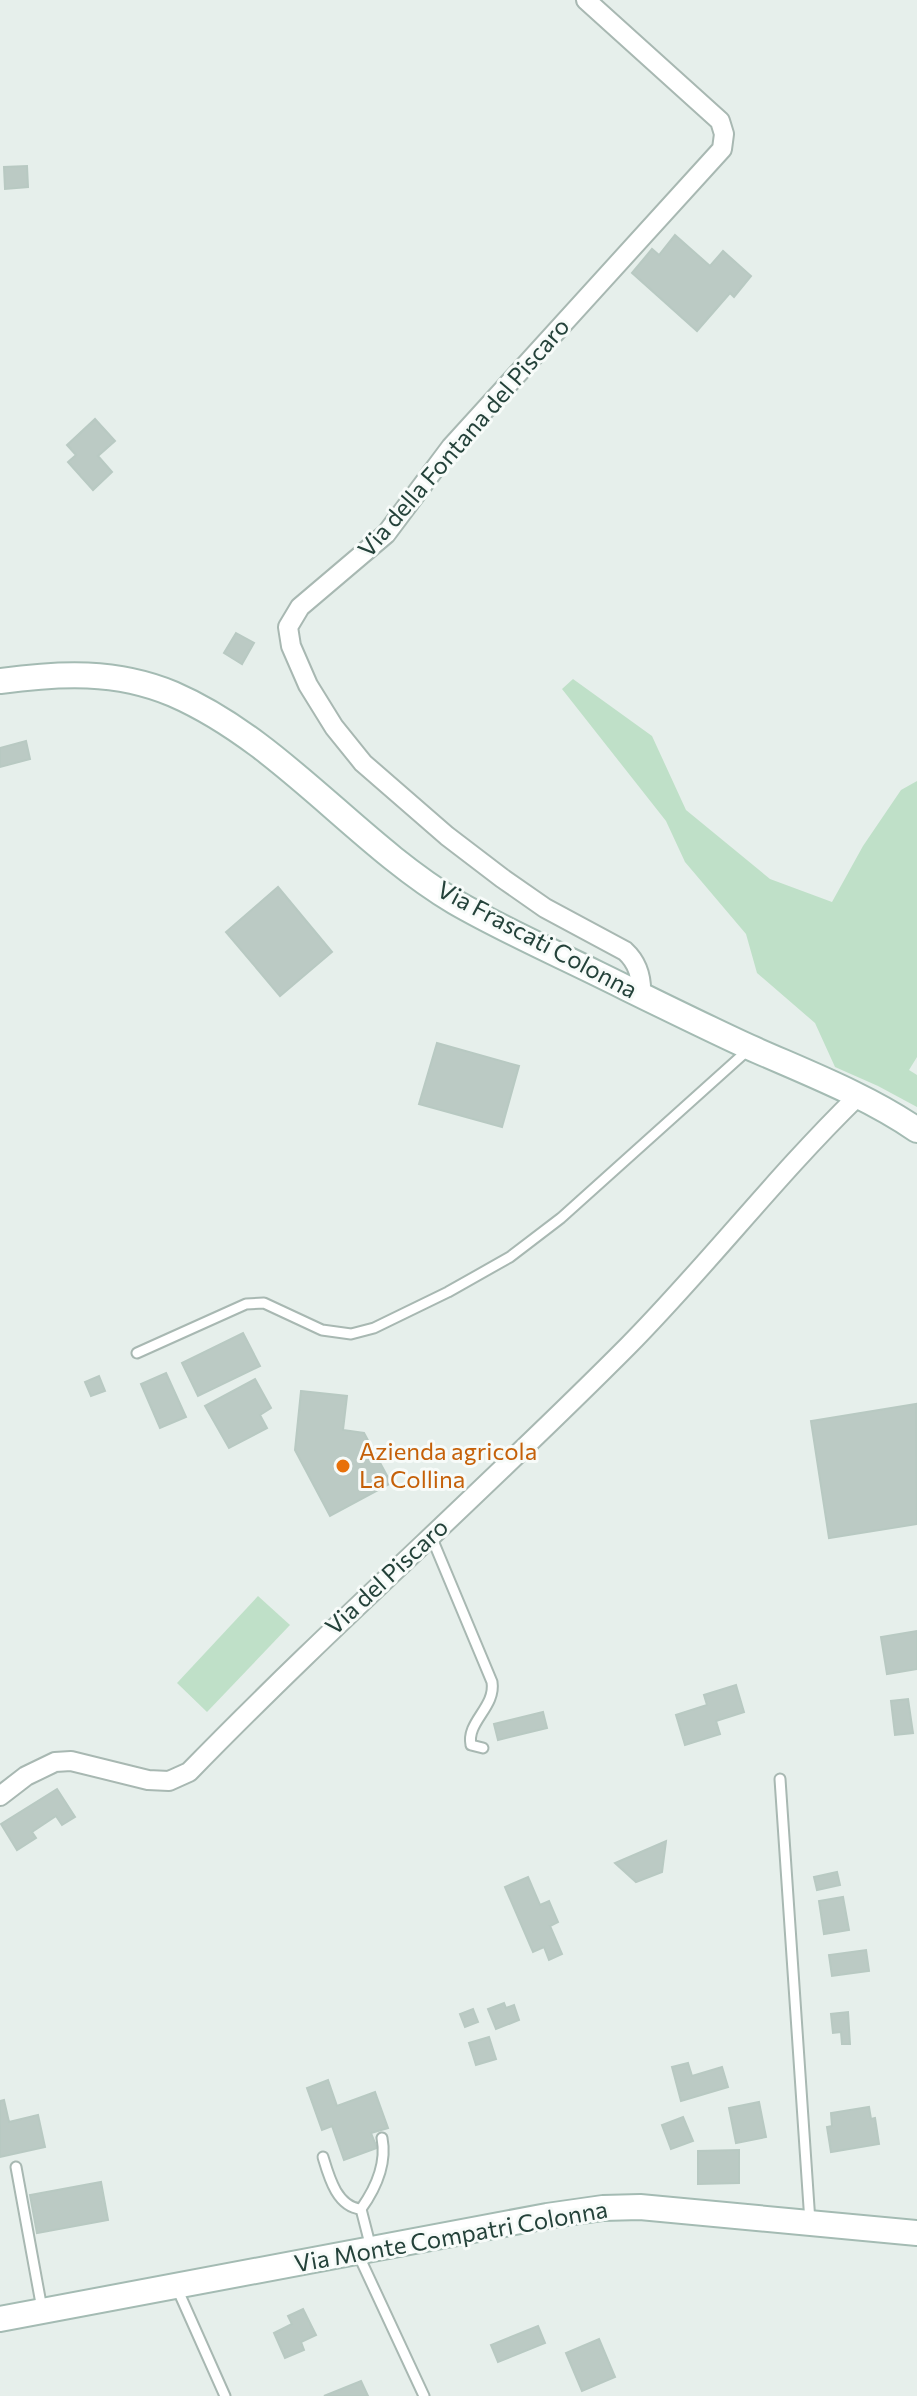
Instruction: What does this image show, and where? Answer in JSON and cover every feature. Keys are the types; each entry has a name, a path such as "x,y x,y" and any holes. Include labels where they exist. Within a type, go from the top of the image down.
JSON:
{"street":[{"name":"Via della Fontana del Piscaro","path":"586,0 720,121 724,134 722,149 451,447 386,534 300,607 289,623 288,633 315,697 340,736 363,763 447,836 518,890 625,951 638,969 641,995"},
{"name":"Via Frascati Colonna","path":"0,681 74,674 106,675 135,681 188,701 254,743 434,889 641,995 857,1097 917,1130"},
{"name":"Via del Piscaro","path":"0,1796 26,1776 55,1762 71,1761 148,1780 169,1781 189,1772 282,1677 670,1304 803,1150 857,1097"},
{"name":"Via Monte Compatri Colonna","path":"0,2319 547,2216 616,2207 914,2231"}],"lane":[{"path":"137,1353 256,1302 272,1305 322,1330 351,1334 374,1328 448,1292 510,1257 561,1218 751,1048"},
{"path":"431,1535 492,1682 492,1696 470,1735 471,1745 483,1748"},
{"path":"780,1779 810,2222"},
{"path":"382,2138 384,2155 381,2171 361,2209 364,2251 424,2396"},
{"path":"323,2157 341,2198 355,2209 361,2209"},
{"path":"16,2167 42,2311"},
{"path":"176,2286 225,2396"}],"green space":[{"path":"573,679 652,736 686,810 770,879 832,902 863,846 901,790 917,781 917,1057 909,1070 917,1075 917,1107 835,1067 815,1023 757,973 746,934 685,862 666,821 562,689"},
{"path":"258,1596 290,1625 207,1712 177,1683"}],"building":[{"path":"27,166 28,187 5,189 4,167"},
{"path":"675,235 710,266 723,251 751,276 734,297 730,293 697,331 632,273 652,249 659,255"},
{"path":"95,419 115,441 98,456 112,472 93,490 68,462 76,455 67,445"},
{"path":"236,633 254,643 242,664 224,653"},
{"path":"26,741 30,759 0,767 0,748"},
{"path":"278,887 332,952 280,996 226,932"},
{"path":"437,1043 519,1066 502,1127 419,1104"},
{"path":"243,1333 260,1366 198,1396 182,1363"},
{"path":"166,1373 186,1417 160,1428 141,1384"},
{"path":"99,1376 105,1391 91,1396 85,1382"},
{"path":"255,1379 271,1408 260,1415 267,1428 229,1448 205,1406"},
{"name":"Azienda agricola La Collina","path":"301,1391 347,1396 343,1430 364,1433 391,1483 330,1516 295,1450"},
{"path":"916,1404 917,1524 829,1538 811,1421"},
{"path":"917,1631 917,1669 887,1674 881,1637"},
{"path":"736,1685 744,1712 716,1721 720,1734 685,1745 676,1715 707,1705 704,1695"},
{"path":"908,1699 913,1733 895,1735 891,1701"},
{"path":"543,1712 547,1728 498,1740 494,1724"},
{"path":"57,1789 75,1817 62,1825 56,1816 32,1832 36,1838 17,1850 1,1824"},
{"path":"666,1841 662,1872 636,1882 615,1863"},
{"path":"837,1872 840,1885 817,1890 814,1877"},
{"path":"528,1877 540,1905 549,1901 558,1922 550,1926 562,1954 549,1960 544,1947 533,1952 505,1887"},
{"path":"843,1897 849,1930 824,1934 819,1901"},
{"path":"866,1950 869,1971 832,1976 829,1955"},
{"path":"504,2003 506,2008 514,2005 519,2020 496,2029 488,2009"},
{"path":"473,2009 478,2022 465,2027 460,2014"},
{"path":"848,2012 850,2044 842,2044 841,2032 833,2033 831,2014"},
{"path":"489,2037 496,2059 476,2065 469,2043"},
{"path":"688,2063 692,2076 722,2067 728,2087 681,2101 672,2067"},
{"path":"328,2080 337,2106 375,2092 388,2128 371,2133 377,2148 344,2160 332,2126 322,2130 307,2088"},
{"path":"4,2100 9,2122 38,2115 45,2147 0,2157 0,2101"},
{"path":"759,2102 766,2137 736,2143 729,2108"},
{"path":"869,2107 871,2119 875,2118 879,2144 831,2152 827,2127 832,2126 831,2113"},
{"path":"683,2117 693,2141 671,2149 662,2125"},
{"path":"739,2150 739,2183 698,2184 698,2151"},
{"path":"101,2182 108,2220 37,2233 30,2195"},
{"path":"303,2309 316,2335 301,2342 304,2350 285,2358 274,2333 292,2324 288,2316"},
{"path":"538,2326 545,2343 498,2362 491,2345"},
{"path":"599,2339 615,2377 582,2391 566,2353"},
{"path":"361,2381 368,2396 324,2396"}],"place":[{"name":"Azienda agricola La Collina","path":"343,1466"}]}
